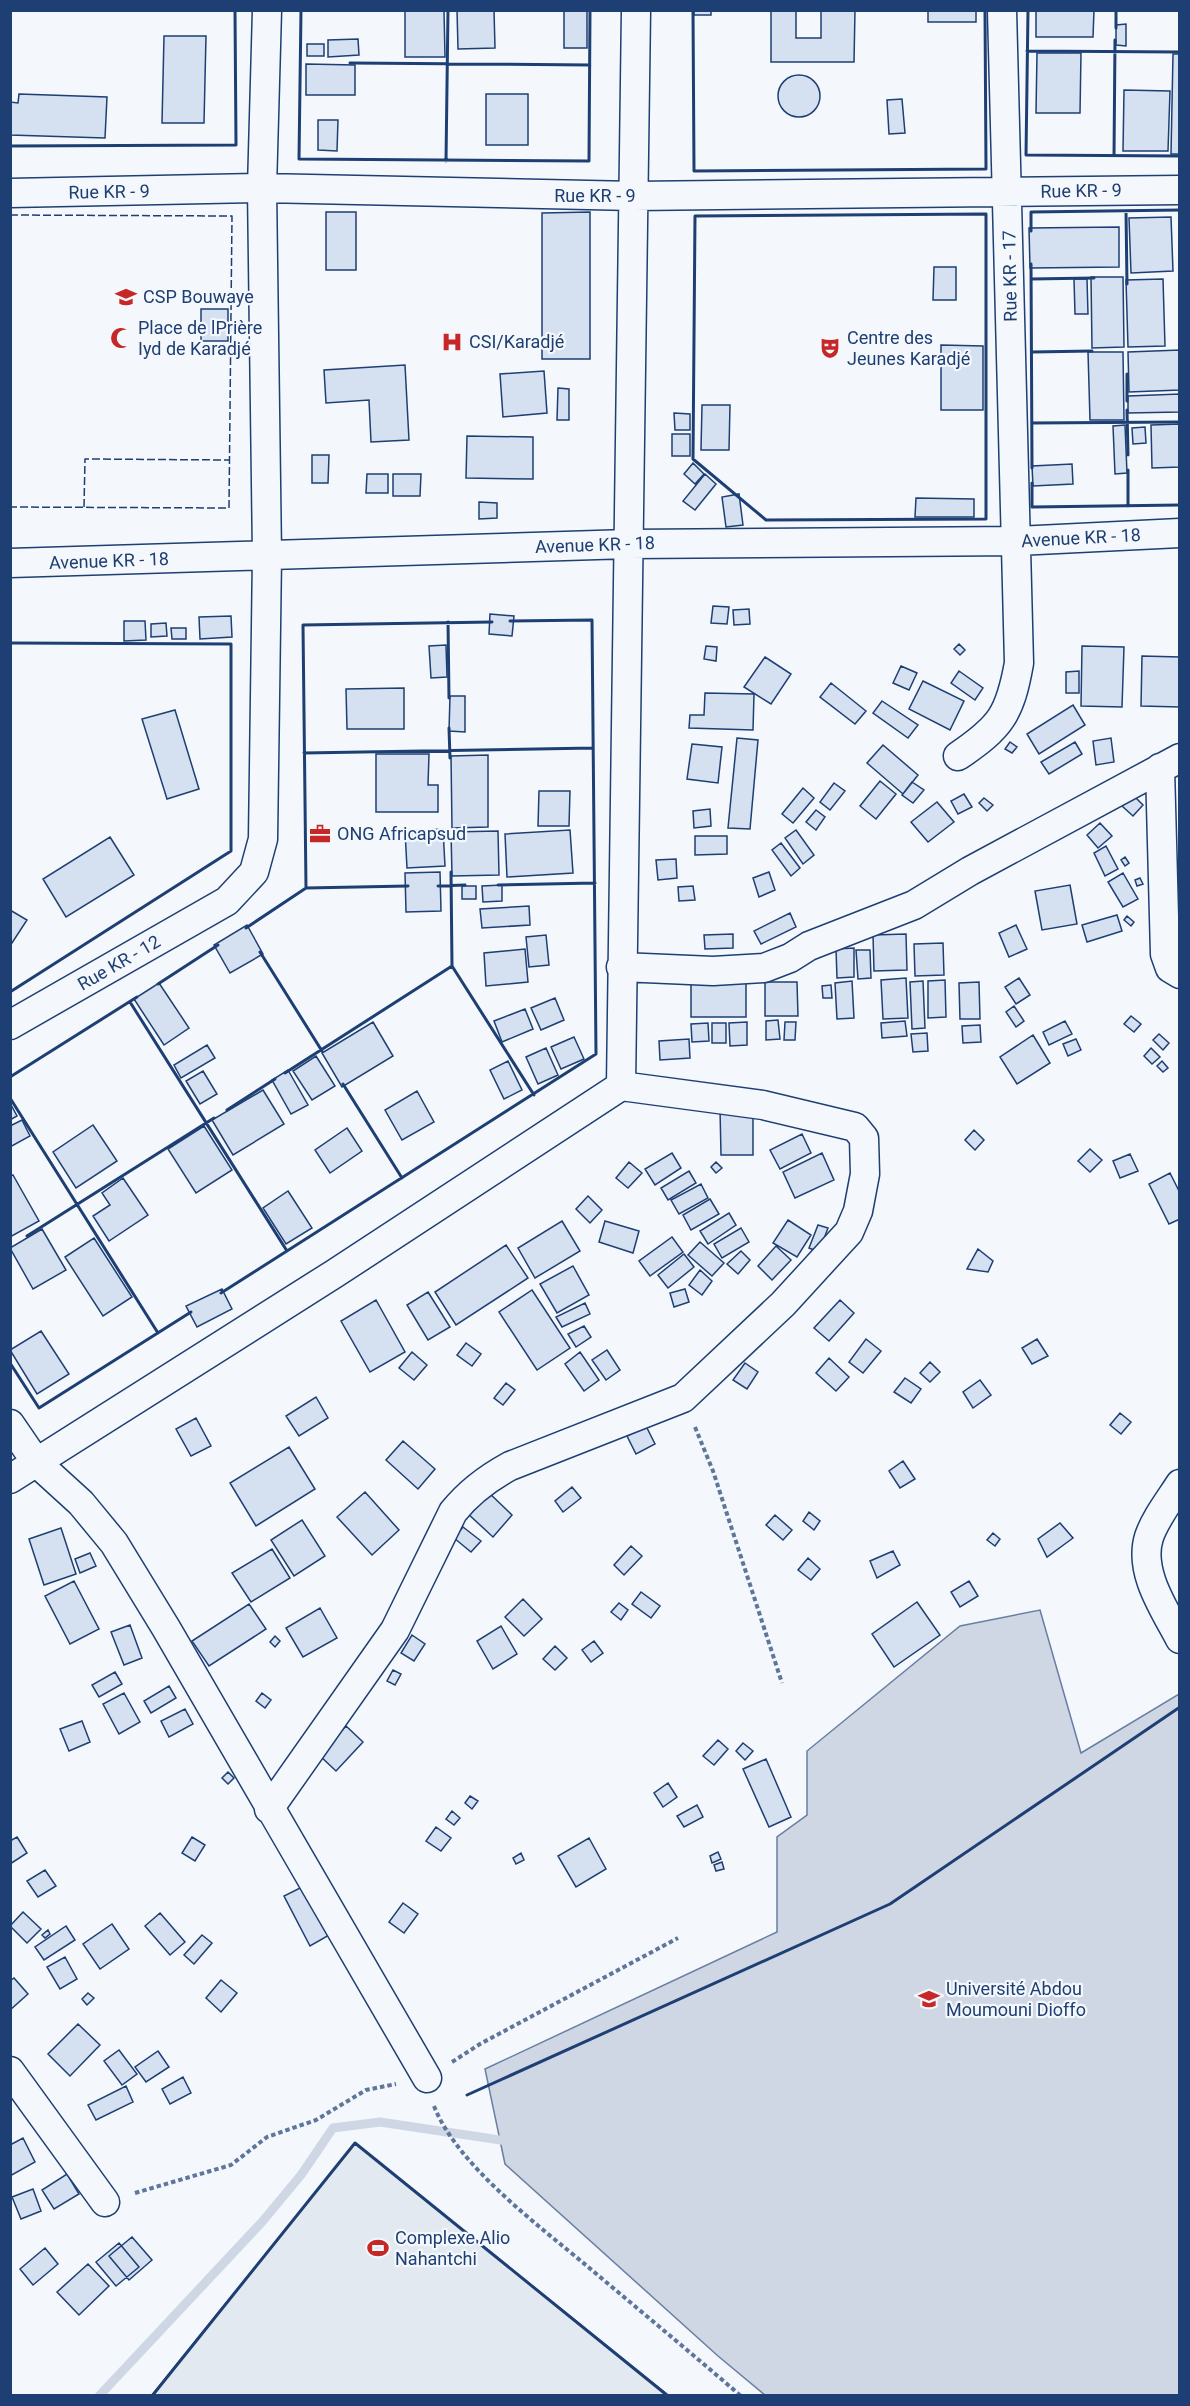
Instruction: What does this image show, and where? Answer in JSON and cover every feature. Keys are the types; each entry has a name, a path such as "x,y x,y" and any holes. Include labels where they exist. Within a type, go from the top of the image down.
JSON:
{"street":[{"name":"Rue KR - 12","path":"10,1025 227,901 254,872 263,839 267,556 262,188 267,10"},
{"path":"621,1086 636,10"},
{"name":"Rue KR - 17","path":"958,756 983,738 1004,717 1013,695 1019,663 1002,10"},
{"name":"Rue KR - 9","path":"10,192 262,188 634,196 1179,190"},
{"name":"Avenue KR - 18","path":"10,563 629,544 1017,541 1179,533"},
{"path":"621,967 713,971 764,968 790,958 809,946 914,905 970,871 1170,763 1165,954 1170,968 1179,974"},
{"path":"10,1479 334,1274 621,1086 763,1105 855,1126 864,1138 865,1174 858,1211 849,1232 783,1304 683,1398 510,1466 490,1477 465,1498 453,1512 395,1630 269,1809"},
{"path":"10,1424 36,1462 81,1503 114,1543 166,1628 427,2078"},
{"path":"1179,1484 1149,1538 1146,1559 1152,1583 1179,1639"},
{"path":"10,2071 105,2202"}],"path":[{"path":"683,1398 713,1471 782,1683"},
{"path":"427,2078 429,2092 440,2120 459,2147 510,2201 741,2396"}],"shaded area":[{"name":"Université Abdou Moumouni Dioffo","path":"1040,1610 1081,1753 1179,1694 1179,2395 765,2395 718,2356 505,2164 485,2069 777,1932 777,1837 807,1815 807,1751 960,1626"},
{"name":"Complexe Alio Nahantchi","path":"355,2143 668,2395 152,2395"}],"building":[{"path":"457,10 494,10 495,48 458,49"},
{"path":"564,10 587,10 587,48 564,48"},
{"path":"694,10 711,10 711,15 694,15"},
{"path":"771,10 796,10 796,38 821,38 821,10 855,10 854,62 771,62"},
{"path":"928,10 976,10 976,22 928,22"},
{"path":"1036,10 1094,10 1093,37 1036,37"},
{"path":"405,11 444,11 445,57 405,57"},
{"path":"1126,24 1126,46 1116,45 1116,25"},
{"path":"164,36 206,36 204,123 162,123"},
{"path":"358,39 359,55 328,57 328,40"},
{"path":"307,44 324,44 324,56 307,56"},
{"path":"1037,53 1081,53 1080,113 1036,113"},
{"path":"1173,54 1180,54 1180,154 1171,154"},
{"path":"306,64 355,65 355,95 306,95"},
{"path":"799,75 807,76 814,81 819,88 819,104 814,111 807,116 799,117 791,116 784,111 779,104 778,96 779,88 784,81 791,76"},
{"path":"1124,90 1170,91 1168,151 1123,151"},
{"path":"19,94 107,97 105,138 10,135 10,102 18,103"},
{"path":"486,94 528,94 528,145 486,145"},
{"path":"902,99 905,133 889,134 887,100"},
{"path":"318,120 338,120 337,151 318,150"},
{"path":"326,212 356,212 356,270 326,270"},
{"path":"590,212 590,359 542,359 542,213"},
{"path":"1171,217 1173,271 1131,273 1129,218"},
{"path":"1119,227 1119,267 1030,268 1029,228"},
{"path":"934,267 956,267 956,300 933,300"},
{"path":"1091,277 1123,277 1124,347 1092,348"},
{"path":"1074,279 1087,279 1088,314 1075,314"},
{"path":"1163,279 1165,346 1128,347 1126,280"},
{"path":"201,309 228,309 228,341 201,341"},
{"path":"941,345 983,346 983,410 941,410"},
{"path":"1180,350 1180,390 1129,392 1128,352"},
{"path":"1088,352 1123,352 1124,420 1090,420"},
{"path":"405,365 409,440 371,442 369,400 326,403 324,370"},
{"path":"544,371 547,413 503,417 500,374"},
{"path":"558,388 569,389 569,420 557,420"},
{"path":"1180,394 1180,412 1128,413 1128,396"},
{"path":"702,405 730,405 729,450 701,450"},
{"path":"674,413 690,414 690,430 675,430"},
{"path":"1180,424 1180,467 1152,468 1151,425"},
{"path":"1125,425 1127,473 1115,474 1113,426"},
{"path":"1145,427 1146,443 1133,444 1132,428"},
{"path":"672,434 690,434 690,456 672,456"},
{"path":"467,436 533,437 533,479 466,478"},
{"path":"312,455 329,455 328,483 312,483"},
{"path":"693,463 704,474 695,484 684,474"},
{"path":"1072,464 1073,484 1033,486 1032,466"},
{"path":"367,474 388,474 388,493 366,493"},
{"path":"393,474 421,474 420,496 393,496"},
{"path":"705,474 716,484 695,510 683,501"},
{"path":"739,494 743,525 726,527 722,497"},
{"path":"916,498 974,499 974,517 915,517"},
{"path":"479,502 497,503 497,518 479,519"},
{"path":"713,606 729,607 727,624 711,623"},
{"path":"749,609 750,624 734,625 733,610"},
{"path":"490,614 514,616 512,636 489,634"},
{"path":"231,616 232,637 200,639 199,617"},
{"path":"124,621 145,621 146,640 124,641"},
{"path":"166,623 167,636 151,637 151,624"},
{"path":"171,628 186,628 186,639 172,639"},
{"path":"959,644 965,650 960,655 954,649"},
{"path":"446,645 447,677 431,678 429,646"},
{"path":"706,646 717,647 716,661 704,659"},
{"path":"1082,646 1124,647 1122,707 1081,706"},
{"path":"1142,656 1180,657 1180,707 1141,706"},
{"path":"765,657 791,674 771,704 744,687"},
{"path":"901,666 917,673 909,690 893,683"},
{"path":"959,671 983,688 975,700 951,683"},
{"path":"1079,671 1079,693 1066,693 1066,672"},
{"path":"923,681 964,701 950,730 909,709"},
{"path":"831,683 866,711 855,724 820,697"},
{"path":"404,688 404,729 347,729 346,689"},
{"path":"705,693 754,694 753,730 689,728 690,715 704,715"},
{"path":"450,696 465,696 465,732 449,731"},
{"path":"882,701 918,725 908,738 873,713"},
{"path":"1073,705 1085,725 1039,754 1027,734"},
{"path":"175,710 199,789 167,799 142,719"},
{"path":"737,738 758,740 750,829 728,828"},
{"path":"1111,738 1114,762 1096,765 1093,741"},
{"path":"1010,742 1017,747 1012,753 1005,749"},
{"path":"1075,742 1082,754 1049,774 1041,762"},
{"path":"692,744 722,747 718,783 687,779"},
{"path":"883,745 918,775 903,794 867,763"},
{"path":"376,754 429,754 428,785 438,785 438,812 376,812"},
{"path":"488,755 488,827 452,828 451,756"},
{"path":"880,781 896,794 876,819 860,806"},
{"path":"912,782 924,790 913,803 902,795"},
{"path":"834,783 845,791 830,810 820,802"},
{"path":"803,788 814,798 793,823 782,814"},
{"path":"539,791 570,791 569,826 538,826"},
{"path":"964,794 972,807 958,814 951,801"},
{"path":"1133,795 1143,805 1133,816 1122,806"},
{"path":"984,798 993,805 987,811 979,803"},
{"path":"937,802 954,822 928,842 911,822"},
{"path":"710,809 711,826 694,828 693,811"},
{"path":"816,810 825,817 816,830 806,822"},
{"path":"1100,823 1112,836 1098,848 1087,835"},
{"path":"443,829 445,866 407,868 405,831"},
{"path":"570,830 573,873 507,877 505,834"},
{"path":"796,830 814,855 803,864 785,838"},
{"path":"498,831 499,875 452,876 451,832"},
{"path":"695,836 727,836 727,854 695,855"},
{"path":"110,837 134,875 66,917 43,879"},
{"path":"781,843 800,868 791,876 772,850"},
{"path":"1106,846 1118,869 1105,876 1094,853"},
{"path":"1125,857 1129,863 1125,866 1121,860"},
{"path":"676,859 677,878 658,880 656,860"},
{"path":"440,872 441,911 406,912 405,873"},
{"path":"769,872 775,890 759,897 753,878"},
{"path":"1123,873 1138,899 1123,907 1108,882"},
{"path":"1140,878 1143,884 1137,886 1135,880"},
{"path":"502,885 502,901 483,902 482,886"},
{"path":"1070,885 1077,924 1042,930 1035,891"},
{"path":"462,886 476,886 476,899 462,899"},
{"path":"693,886 695,900 679,901 678,887"},
{"path":"529,906 530,925 482,928 480,909"},
{"path":"10,910 27,920 10,946"},
{"path":"790,913 796,927 761,944 754,931"},
{"path":"1117,915 1122,931 1087,942 1082,925"},
{"path":"1127,916 1134,922 1131,926 1124,920"},
{"path":"247,925 263,954 230,973 214,945"},
{"path":"1016,925 1027,949 1009,957 999,933"},
{"path":"733,934 733,948 705,949 704,935"},
{"path":"906,934 907,970 874,971 873,935"},
{"path":"546,935 549,965 529,967 526,937"},
{"path":"943,943 944,975 915,976 914,944"},
{"path":"854,948 854,977 837,978 836,949"},
{"path":"525,949 528,982 486,986 484,953"},
{"path":"856,950 870,950 871,978 858,979"},
{"path":"906,978 908,1018 883,1019 881,980"},
{"path":"1019,978 1030,995 1016,1004 1005,987"},
{"path":"945,980 946,1017 928,1018 928,981"},
{"path":"852,981 854,1018 837,1019 835,983"},
{"path":"923,981 925,1028 912,1029 910,982"},
{"path":"765,982 797,982 798,1016 765,1016"},
{"path":"979,982 980,1019 960,1019 959,983"},
{"path":"159,983 189,1028 164,1045 134,999"},
{"path":"691,983 746,983 746,1017 691,1017"},
{"path":"831,985 832,998 823,998 822,986"},
{"path":"555,998 564,1020 541,1030 531,1008"},
{"path":"1014,1006 1024,1021 1016,1027 1006,1012"},
{"path":"525,1009 533,1029 502,1042 494,1021"},
{"path":"1131,1016 1141,1024 1134,1032 1124,1024"},
{"path":"778,1020 780,1039 766,1040 766,1021"},
{"path":"905,1021 907,1036 882,1038 881,1023"},
{"path":"1065,1021 1072,1034 1049,1045 1043,1032"},
{"path":"373,1022 393,1056 342,1087 322,1053"},
{"path":"747,1022 747,1045 730,1046 729,1023"},
{"path":"785,1022 796,1022 795,1040 784,1040"},
{"path":"708,1023 709,1041 692,1042 691,1024"},
{"path":"712,1023 726,1023 726,1043 712,1043"},
{"path":"980,1025 981,1042 963,1043 962,1026"},
{"path":"927,1033 928,1051 913,1052 911,1034"},
{"path":"1159,1034 1169,1043 1163,1050 1153,1040"},
{"path":"1033,1035 1050,1063 1017,1084 1000,1057"},
{"path":"574,1037 584,1059 561,1069 551,1047"},
{"path":"689,1039 690,1058 660,1060 659,1041"},
{"path":"1076,1039 1081,1050 1068,1056 1063,1044"},
{"path":"207,1045 215,1058 181,1078 174,1065"},
{"path":"546,1048 558,1075 538,1084 526,1057"},
{"path":"1151,1048 1160,1057 1152,1064 1144,1056"},
{"path":"316,1056 335,1086 312,1100 293,1071"},
{"path":"508,1061 522,1090 504,1099 490,1070"},
{"path":"1162,1061 1168,1068 1163,1072 1157,1066"},
{"path":"288,1070 308,1105 291,1114 272,1080"},
{"path":"203,1071 217,1094 200,1104 186,1081"},
{"path":"263,1090 284,1124 233,1155 212,1120"},
{"path":"417,1091 434,1122 402,1140 385,1110"},
{"path":"10,1103 17,1116 10,1120"},
{"path":"753,1108 753,1155 721,1155 720,1109"},
{"path":"22,1120 30,1136 10,1147 10,1126"},
{"path":"93,1125 117,1161 76,1188 53,1152"},
{"path":"204,1126 232,1170 196,1193 168,1149"},
{"path":"347,1128 362,1151 330,1173 315,1150"},
{"path":"974,1130 984,1140 975,1150 965,1140"},
{"path":"802,1134 811,1153 780,1169 770,1150"},
{"path":"1090,1149 1102,1160 1090,1172 1078,1161"},
{"path":"672,1153 681,1168 655,1185 645,1169"},
{"path":"822,1153 834,1180 795,1198 783,1172"},
{"path":"1130,1154 1138,1171 1120,1178 1113,1161"},
{"path":"629,1162 642,1173 628,1188 616,1178"},
{"path":"716,1162 722,1168 716,1173 711,1167"},
{"path":"689,1171 696,1183 668,1200 661,1188"},
{"path":"1170,1173 1180,1193 1180,1219 1169,1224 1149,1184"},
{"path":"13,1175 39,1221 10,1237 10,1176"},
{"path":"123,1178 148,1215 109,1241 93,1216 110,1205 102,1193"},
{"path":"701,1184 708,1198 679,1214 671,1200"},
{"path":"288,1191 312,1228 286,1244 263,1208"},
{"path":"588,1196 602,1210 590,1223 576,1209"},
{"path":"710,1199 719,1214 691,1230 683,1215"},
{"path":"729,1213 736,1225 708,1244 700,1231"},
{"path":"788,1220 811,1235 797,1257 773,1243"},
{"path":"562,1221 580,1251 535,1278 518,1248"},
{"path":"605,1221 639,1231 633,1253 599,1242"},
{"path":"818,1225 828,1228 819,1252 809,1248"},
{"path":"741,1228 749,1242 722,1258 714,1244"},
{"path":"42,1229 66,1270 33,1289 10,1248"},
{"path":"672,1237 683,1252 650,1276 639,1261"},
{"path":"94,1238 132,1297 103,1316 65,1257"},
{"path":"700,1242 724,1263 712,1276 688,1255"},
{"path":"506,1245 528,1278 456,1325 435,1292"},
{"path":"776,1246 791,1260 772,1280 758,1266"},
{"path":"978,1249 993,1261 988,1272 967,1269"},
{"path":"741,1251 750,1260 738,1274 727,1264"},
{"path":"684,1254 694,1267 668,1288 658,1275"},
{"path":"573,1266 589,1295 557,1313 540,1284"},
{"path":"700,1270 712,1281 702,1295 689,1285"},
{"path":"222,1289 232,1309 197,1327 186,1306"},
{"path":"685,1289 689,1302 674,1307 670,1293"},
{"path":"532,1290 570,1348 537,1370 499,1312"},
{"path":"428,1292 450,1327 428,1340 407,1305"},
{"path":"376,1300 405,1352 370,1372 341,1321"},
{"path":"840,1300 854,1313 829,1341 814,1328"},
{"path":"585,1303 590,1314 562,1327 556,1317"},
{"path":"584,1326 591,1337 576,1347 568,1334"},
{"path":"41,1331 69,1374 37,1394 10,1350"},
{"path":"866,1339 881,1351 863,1373 849,1362"},
{"path":"1037,1339 1048,1356 1032,1364 1022,1348"},
{"path":"466,1343 481,1354 472,1366 457,1355"},
{"path":"607,1350 620,1370 606,1380 592,1360"},
{"path":"412,1352 427,1365 414,1380 399,1368"},
{"path":"580,1352 599,1380 584,1391 565,1364"},
{"path":"829,1358 849,1377 836,1391 816,1373"},
{"path":"930,1362 940,1372 930,1382 920,1373"},
{"path":"745,1363 758,1372 747,1389 733,1380"},
{"path":"905,1378 921,1389 911,1403 894,1392"},
{"path":"980,1380 991,1395 973,1408 963,1392"},
{"path":"506,1383 515,1390 503,1405 494,1398"},
{"path":"316,1397 328,1418 299,1436 286,1416"},
{"path":"1120,1413 1131,1422 1121,1434 1110,1425"},
{"path":"196,1418 211,1446 191,1456 176,1429"},
{"path":"646,1426 655,1444 636,1454 627,1436"},
{"path":"403,1441 435,1469 418,1489 386,1460"},
{"path":"289,1447 315,1489 256,1526 230,1483"},
{"path":"903,1461 915,1479 900,1488 889,1471"},
{"path":"572,1487 581,1498 563,1512 555,1501"},
{"path":"486,1490 512,1515 493,1537 466,1512"},
{"path":"365,1492 399,1530 372,1555 337,1517"},
{"path":"809,1512 820,1521 814,1530 803,1521"},
{"path":"775,1515 792,1530 783,1540 766,1525"},
{"path":"302,1520 325,1556 294,1576 271,1540"},
{"path":"1060,1523 1073,1538 1047,1557 1038,1539"},
{"path":"463,1527 481,1541 471,1552 454,1538"},
{"path":"61,1528 76,1574 44,1585 29,1539"},
{"path":"993,1533 1000,1539 995,1546 987,1540"},
{"path":"631,1546 642,1556 624,1575 614,1565"},
{"path":"272,1549 290,1578 251,1602 232,1573"},
{"path":"893,1551 900,1565 877,1578 870,1561"},
{"path":"90,1553 96,1566 80,1573 75,1559"},
{"path":"808,1558 820,1569 811,1580 798,1570"},
{"path":"74,1581 99,1629 70,1644 45,1596"},
{"path":"969,1581 978,1596 960,1607 951,1592"},
{"path":"641,1592 660,1606 651,1618 632,1604"},
{"path":"523,1599 542,1619 524,1636 505,1617"},
{"path":"917,1602 940,1635 894,1667 872,1634"},
{"path":"619,1603 628,1610 621,1620 611,1612"},
{"path":"249,1604 266,1629 209,1666 192,1641"},
{"path":"320,1608 337,1638 303,1657 286,1628"},
{"path":"130,1625 142,1658 124,1665 111,1632"},
{"path":"501,1626 517,1654 493,1669 477,1641"},
{"path":"412,1635 425,1644 414,1661 401,1653"},
{"path":"275,1636 280,1641 275,1647 270,1642"},
{"path":"594,1641 603,1653 591,1662 582,1650"},
{"path":"555,1646 567,1658 555,1670 543,1659"},
{"path":"393,1670 401,1674 395,1685 387,1681"},
{"path":"115,1672 122,1684 99,1697 92,1685"},
{"path":"169,1686 176,1698 151,1713 144,1701"},
{"path":"124,1693 140,1722 119,1734 103,1704"},
{"path":"262,1693 271,1700 265,1708 256,1701"},
{"path":"185,1709 193,1724 169,1737 161,1721"},
{"path":"82,1721 90,1742 69,1751 60,1729"},
{"path":"346,1726 363,1742 336,1771 319,1755"},
{"path":"718,1740 728,1749 714,1765 703,1756"},
{"path":"743,1743 753,1751 745,1760 736,1751"},
{"path":"766,1759 791,1817 769,1827 743,1769"},
{"path":"228,1772 234,1778 228,1784 222,1778"},
{"path":"668,1783 677,1797 663,1807 654,1793"},
{"path":"470,1796 478,1801 472,1809 465,1803"},
{"path":"697,1805 703,1817 684,1827 677,1816"},
{"path":"452,1811 460,1818 454,1825 446,1819"},
{"path":"436,1827 451,1838 441,1851 426,1841"},
{"path":"17,1837 27,1853 10,1864 10,1841"},
{"path":"192,1837 205,1845 195,1861 182,1853"},
{"path":"589,1838 606,1869 576,1887 558,1856"},
{"path":"718,1852 721,1859 712,1863 710,1856"},
{"path":"521,1853 524,1860 516,1864 513,1858"},
{"path":"722,1862 724,1869 716,1871 714,1865"},
{"path":"45,1870 56,1886 38,1897 27,1881"},
{"path":"306,1885 331,1934 310,1946 284,1896"},
{"path":"403,1903 418,1914 404,1933 389,1922"},
{"path":"23,1912 41,1929 27,1943 10,1926"},
{"path":"160,1913 185,1942 170,1955 145,1926"},
{"path":"112,1924 129,1949 100,1969 83,1944"},
{"path":"66,1926 75,1940 44,1960 35,1947"},
{"path":"48,1930 50,1934 45,1938 42,1935"},
{"path":"202,1935 212,1943 194,1964 184,1955"},
{"path":"65,1957 77,1979 60,1989 47,1967"},
{"path":"14,1978 28,1994 10,2010 10,1981"},
{"path":"221,1980 237,1993 221,2012 206,1998"},
{"path":"88,1993 94,1998 87,2005 82,1999"},
{"path":"78,2024 100,2045 70,2076 48,2054"},
{"path":"119,2050 137,2074 122,2085 104,2061"},
{"path":"158,2051 169,2067 146,2082 135,2067"},
{"path":"183,2077 191,2093 170,2104 162,2089"},
{"path":"126,2086 133,2102 96,2120 88,2105"},
{"path":"23,2138 35,2162 10,2176 10,2145"},
{"path":"67,2174 79,2194 54,2209 42,2190"},
{"path":"33,2189 41,2211 21,2219 12,2197"},
{"path":"132,2237 152,2260 129,2280 109,2256"},
{"path":"119,2243 139,2267 116,2286 96,2262"},
{"path":"45,2248 58,2264 33,2285 20,2269"},
{"path":"88,2264 109,2286 79,2315 57,2292"}],"waterway":[{"path":"99,2396 262,2222 301,2175 333,2128 380,2122 513,2142"}],"fence":[{"path":"10,215 232,216 229,508 10,507"},
{"path":"84,507 85,459 229,460"}],"wall":[{"path":"10,146 236,145 235,10"},
{"path":"301,10 299,159 589,161 590,10"},
{"path":"446,161 448,10"},
{"path":"693,10 694,171 986,169 985,10"},
{"path":"1028,10 1026,155 1180,156"},
{"path":"1116,10 1116,28"},
{"path":"1114,156 1115,40"},
{"path":"1027,51 1180,52"},
{"path":"350,63 590,65"},
{"path":"1031,231 1031,212 1180,210"},
{"path":"1126,211 1127,284"},
{"path":"986,214 986,519 766,520 693,459 695,216 986,214"},
{"path":"1031,264 1032,468"},
{"path":"1031,279 1094,278"},
{"path":"1032,352 1092,351"},
{"path":"1127,374 1127,401"},
{"path":"1127,410 1128,455"},
{"path":"1032,423 1180,422"},
{"path":"1128,470 1128,506"},
{"path":"1032,483 1032,507 1180,505"},
{"path":"221,1293 596,1054 592,620 510,621"},
{"path":"448,622 449,698"},
{"path":"306,888 303,625 492,622"},
{"path":"10,643 231,644 231,851 10,992"},
{"path":"449,728 450,758"},
{"path":"304,753 593,748"},
{"path":"451,872 452,966 534,1095"},
{"path":"498,885 595,883"},
{"path":"438,886 465,885"},
{"path":"246,928 306,888 408,886"},
{"path":"158,984 218,945"},
{"path":"260,952 322,1051"},
{"path":"285,1073 452,966"},
{"path":"10,1077 137,997"},
{"path":"130,1002 287,1251"},
{"path":"227,1110 275,1079"},
{"path":"343,1084 402,1178"},
{"path":"10,1098 158,1333"},
{"path":"27,1236 214,1118"},
{"path":"10,1363 39,1408 191,1312"},
{"path":"467,2095 890,1904 1180,1707"},
{"path":"152,2396 355,2143 668,2396"}],"place":[{"name":"CSP Bouwaye","path":"126,297"},
{"name":"Place de lPrière Iyd de Karadjé","path":"121,338"},
{"name":"CSI/Karadjé","path":"452,342"},
{"name":"Centre des Jeunes Karadjé","path":"830,348"},
{"name":"ONG Africapsud","path":"320,834"},
{"name":"Université Abdou Moumouni Dioffo","path":"929,1999"},
{"name":"Complexe Alio Nahantchi","path":"378,2248"}]}
